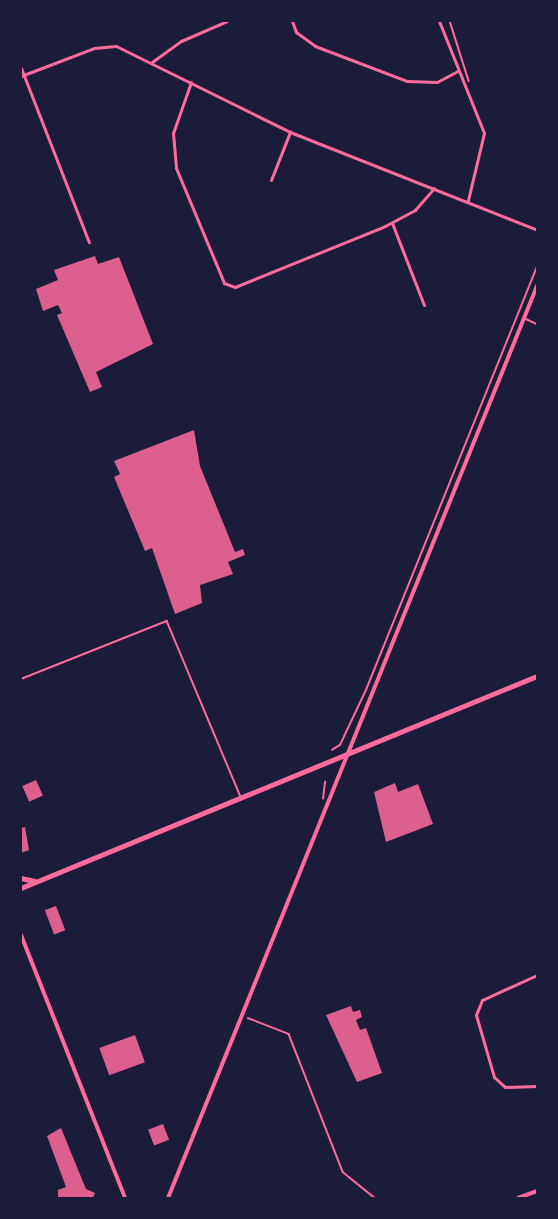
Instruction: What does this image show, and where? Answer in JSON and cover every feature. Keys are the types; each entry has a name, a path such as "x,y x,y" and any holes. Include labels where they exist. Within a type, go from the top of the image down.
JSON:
{"highway":[{"path":"21,888 537,676"},
{"path":"21,878 38,881"}],"main road":[{"path":"168,1198 323,809 537,286"},
{"path":"21,935 125,1198"},
{"path":"518,1198 537,1191"}],"street":[{"path":"152,62 181,41 227,21"},
{"path":"292,21 296,32 315,46 407,81 437,81 458,70"},
{"path":"439,21 470,94 484,148 468,201"},
{"path":"23,77 94,48 116,46 291,132 537,230"},
{"path":"21,68 89,242"},
{"path":"191,82 172,133 176,168 224,283 235,287 392,223 425,201 434,188"},
{"path":"271,180 291,132"},
{"path":"392,223 424,305"},
{"path":"537,975 482,1000 476,1015 494,1077 505,1087 537,1086"}],"lane":[{"path":"524,318 537,324"},
{"path":"21,679 167,621 242,798"}],"path":[{"path":"450,21 470,94"},
{"path":"332,750 340,745 366,690 537,267"},
{"path":"323,809 325,782"},
{"path":"241,1016 290,1034 343,1173 375,1198"}],"building":[{"path":"95,256 98,264 119,257 153,344 96,372 102,387 90,392 57,315 62,313 58,305 43,311 36,289 58,280 54,270"},
{"path":"194,430 200,466 235,552 243,549 245,555 228,562 233,574 200,585 202,603 175,614 152,548 145,551 114,477 120,474 114,461"},
{"path":"36,780 43,796 29,802 22,786"},
{"path":"395,783 398,792 418,784 433,824 386,842 374,792"},
{"path":"25,827 29,850 21,853 21,828"},
{"path":"56,906 65,930 54,935 45,910"},
{"path":"351,1006 353,1012 360,1010 362,1017 356,1020 360,1030 366,1028 382,1073 357,1082 326,1015"},
{"path":"135,1035 145,1062 109,1075 99,1048"},
{"path":"163,1124 169,1140 154,1146 148,1130"},
{"path":"61,1128 86,1189 95,1193 93,1198 58,1198 58,1190 66,1187 47,1136"}]}
